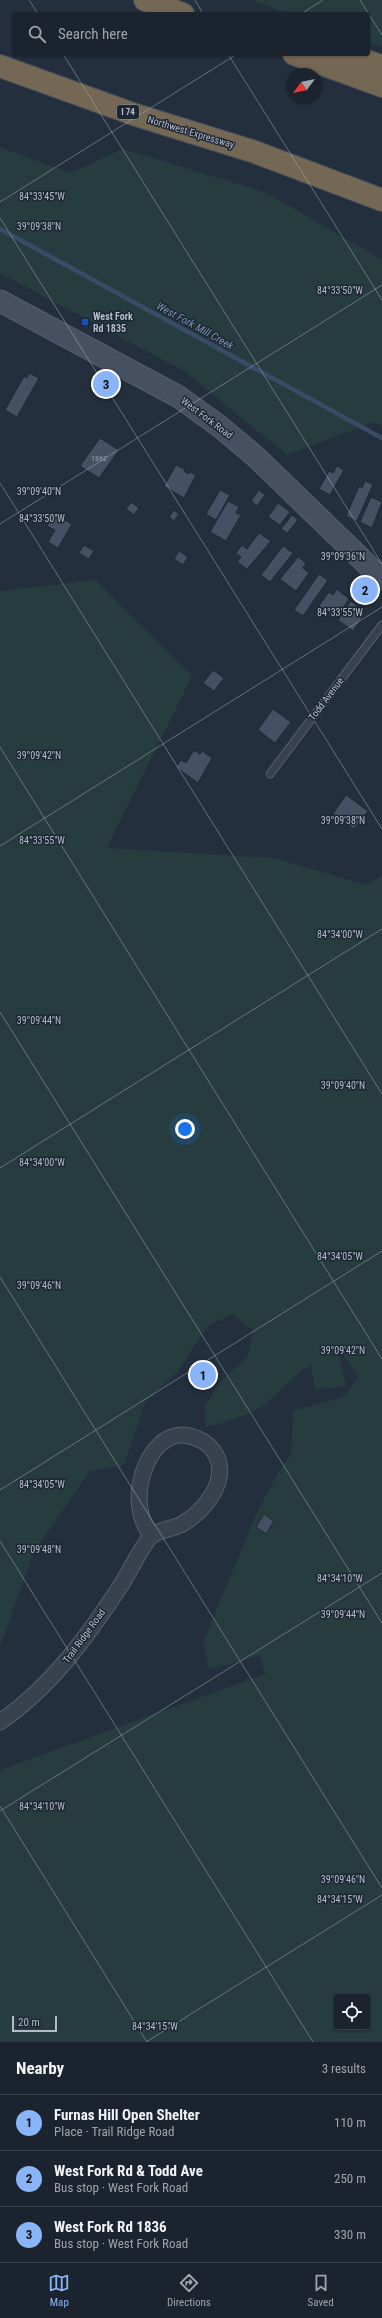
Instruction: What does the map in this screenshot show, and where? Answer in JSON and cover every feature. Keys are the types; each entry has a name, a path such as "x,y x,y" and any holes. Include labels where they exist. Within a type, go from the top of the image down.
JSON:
{"highway":[{"path":"145,0 178,12"},
{"path":"300,56 382,86"},
{"path":"350,56 382,66"},
{"name":"Northwest Expressway","path":"0,66 136,115 255,152 382,200"},
{"path":"255,152 382,209"}],"street":[{"name":"West Fork Road","path":"0,301 179,397 256,458 382,579"},
{"path":"178,1434 191,1435 204,1441 215,1452 219,1463 216,1488 208,1501 196,1514 182,1524 151,1536 143,1523 139,1507 139,1488 152,1452 166,1439 178,1434"},
{"name":"Trail Ridge Road","path":"0,1722 38,1692 62,1666 121,1585 151,1536"}],"lane":[{"name":"Todd Avenue","path":"270,774 382,625"}],"green space":[{"path":"251,0 382,0 382,47 370,43 370,12 284,12"},
{"path":"0,147 70,173 123,149 265,192 382,260 382,426 374,422 287,455 184,371 0,273"},
{"path":"95,580 192,676 107,848 274,858 367,885 382,875 382,2042 0,2042 0,1770 265,1674 260,1655 209,1670 203,1643 254,1519 275,1478 291,1454 293,1411 343,1397 359,1378 340,1350 330,1356 339,1354 346,1386 315,1390 311,1365 292,1379 264,1405 236,1418 206,1427 204,1407 220,1382 248,1356 253,1330 232,1314 208,1326 177,1372 145,1403 124,1465 90,1471 34,1552 0,1647 0,591"}],"building":[{"path":"29,373 39,378 17,417 5,410 24,376 27,378"},
{"path":"100,438 119,450 99,478 80,466"},
{"path":"176,465 185,469 184,471 188,474 190,472 196,475 184,498 164,486"},
{"path":"337,466 344,470 330,495 319,489 329,471 333,473"},
{"path":"365,481 373,484 357,521 346,516 359,486 362,488"},
{"path":"220,490 230,495 216,520 206,514"},
{"path":"259,490 265,495 257,506 251,501"},
{"path":"371,497 382,502 372,528 360,522"},
{"path":"228,501 239,507 236,513 241,515 226,541 210,532"},
{"path":"131,502 139,508 134,515 126,509"},
{"path":"278,503 290,512 280,525 268,517"},
{"path":"174,510 179,514 174,521 169,517"},
{"path":"54,514 72,524 58,548 48,542 55,530 47,526"},
{"path":"292,515 298,520 287,533 281,529"},
{"path":"259,533 271,541 247,569 237,562 241,557 236,553 242,545 247,549"},
{"path":"84,545 94,551 89,559 79,553"},
{"path":"283,546 293,553 270,582 261,575"},
{"path":"179,551 188,557 183,565 174,559"},
{"path":"298,557 306,563 303,568 309,573 296,591 280,579"},
{"path":"319,574 328,580 303,616 294,610"},
{"path":"337,589 349,599 336,618 319,606 329,592 333,595"},
{"path":"351,601 363,610 361,612 364,615 353,631 338,620"},
{"path":"213,670 224,678 214,691 203,683"},
{"path":"273,709 291,722 275,743 258,730"},
{"path":"194,750 200,754 202,751 212,758 198,783 176,767 181,760 186,763"},
{"path":"346,795 368,811 354,829 333,814"},
{"path":"211,1360 220,1375 195,1390 186,1374"},
{"path":"264,1514 274,1521 266,1534 256,1527"}],"waterway":[{"name":"West Fork Mill Creek","path":"0,229 382,438"}],"place":[{"name":"West Fork Rd 1835","path":"85,322"},
{"name":"West Fork Rd 1836","path":"106,384"},
{"name":"West Fork Rd & Todd Ave","path":"365,590"},
{"name":"Furnas Hill Open Shelter","path":"203,1375"}]}
